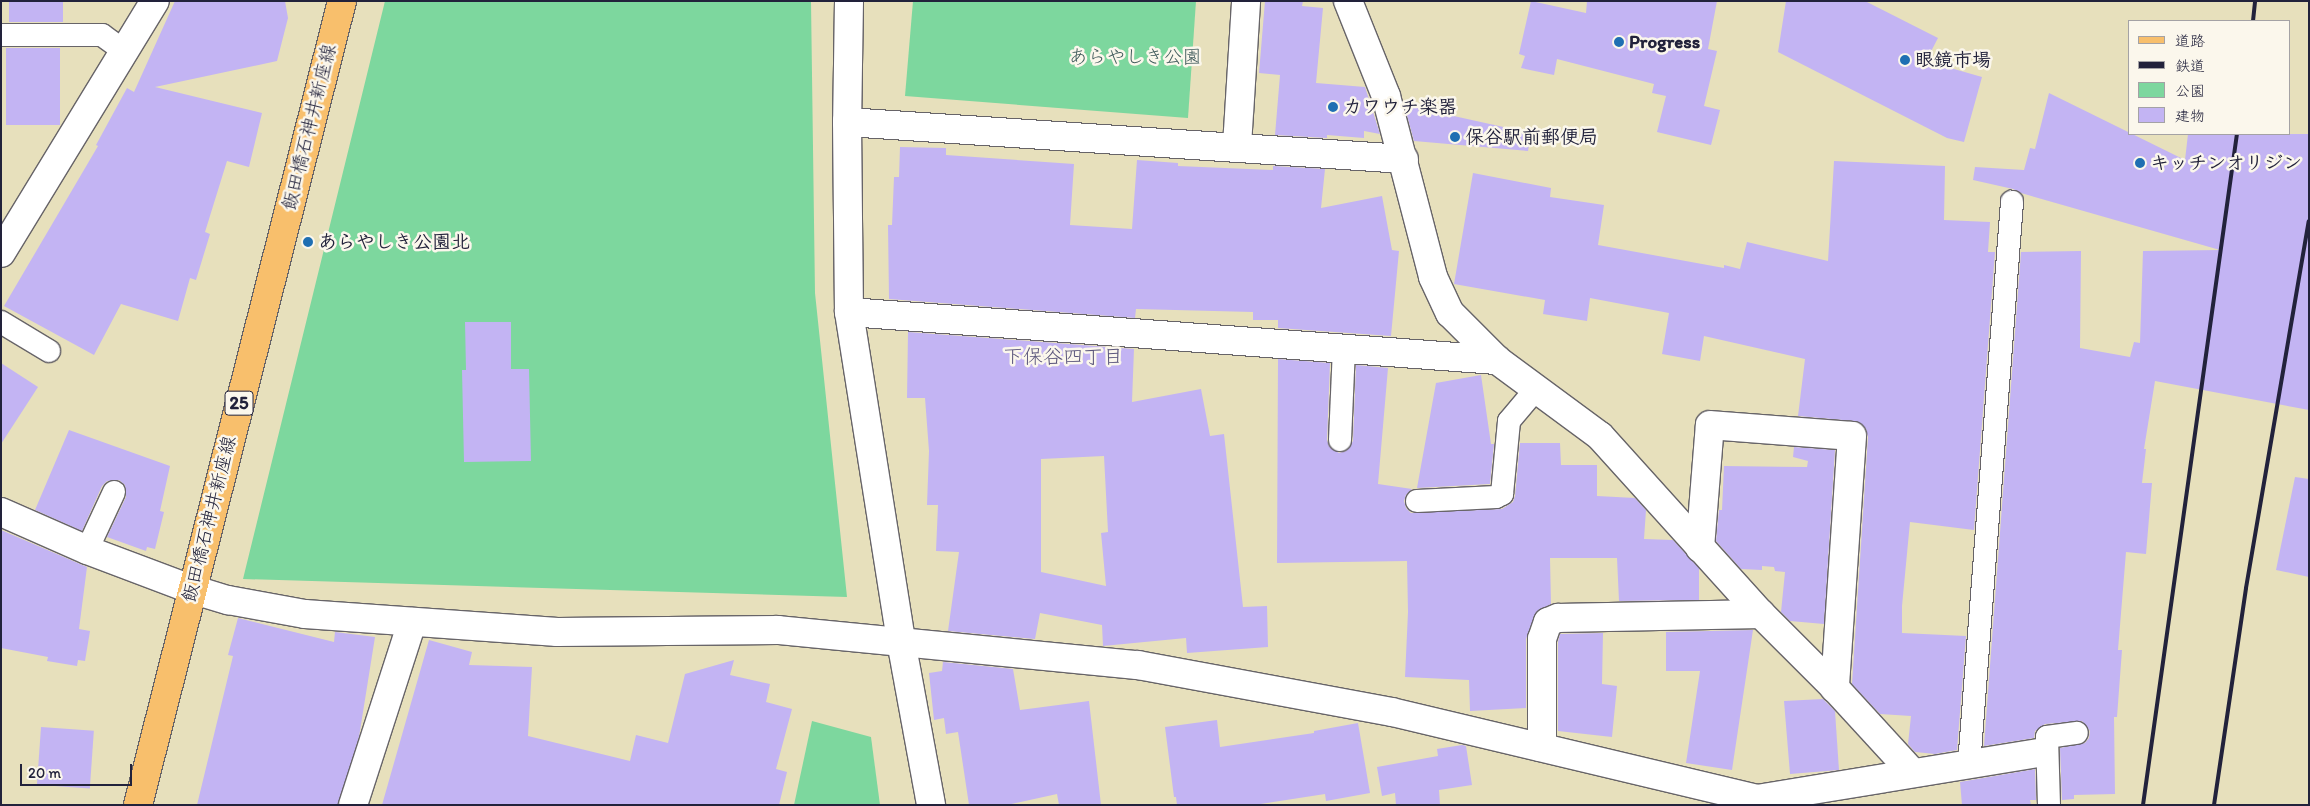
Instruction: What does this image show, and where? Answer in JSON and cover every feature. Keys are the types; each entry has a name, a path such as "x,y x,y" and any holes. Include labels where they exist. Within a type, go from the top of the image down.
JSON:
{"main road":[{"name":"飯田橋石神井新座線","path":"138,805 191,589 342,1"}],"street":[{"path":"1,253 155,1"},
{"path":"849,1 847,122 849,312 901,641 931,805"},
{"path":"1236,146 1246,1"},
{"path":"1348,1 1386,96 1404,159 1433,277 1450,313 1497,360 1600,436 1761,614 1835,688 1912,772"},
{"path":"847,122 1236,146 1404,159"},
{"path":"849,312 1497,360"},
{"path":"1700,548 1710,425 1852,436 1835,688"},
{"path":"1,512 87,550 191,589 228,600 305,614 557,632 778,630 1147,666 1392,712 1757,799"},
{"path":"1540,747 1542,737 1542,639 1548,622 1558,618 1761,614"},
{"path":"353,805 412,622"},
{"path":"1704,805 1757,799 1912,772 2043,753"}],"lane":[{"path":"1,35 102,35 124,51"},
{"path":"1969,765 2012,202"},
{"path":"1,322 49,351"},
{"path":"1340,440 1344,349"},
{"path":"1417,501 1496,497 1502,494 1510,421 1536,388"},
{"path":"87,550 114,492"},
{"path":"2048,805 2043,753 2047,737 2077,733"}],"green space":[{"path":"385,1 811,1 815,293 847,597 243,579"},
{"name":"あらやしき公園","path":"913,1 1196,1 1188,118 905,96"},
{"path":"812,721 871,737 880,805 794,805"}],"building":[{"path":"9,1 63,1 63,22 9,22"},
{"path":"175,1 285,1 288,18 277,61 155,87 262,113 249,167 227,161 205,232 210,234 196,280 190,278 178,321 121,304 94,355 4,306 98,146 96,145 127,88 134,92"},
{"path":"1265,1 1303,1 1302,6 1323,8 1316,83 1365,87 1380,134 1364,131 1364,138 1327,135 1327,138 1275,135 1280,75 1259,73"},
{"path":"1531,1 1586,13 1587,1 1717,1 1708,49 1717,51 1704,106 1720,110 1711,145 1657,132 1666,96 1652,93 1654,84 1557,59 1554,75 1521,68 1525,56 1519,54"},
{"path":"1786,1 1865,1 1938,38 1926,61 1982,77 1964,142 1947,138 1778,52"},
{"path":"6,48 60,48 60,125 6,125"},
{"path":"2049,93 2128,132 2128,135 2134,135 2185,160 2188,135 2309,134 2309,410 2155,381 2144,449 2146,449 2142,483 2152,483 2146,554 2126,552 2118,650 2122,650 2117,717 2114,717 2115,794 2074,795 2074,799 2062,800 2060,748 2085,743 2089,738 2090,731 2082,721 2045,724 2035,731 2034,738 1984,746 2021,252 2081,251 2080,348 2130,357 2134,342 2140,343 2143,251 2220,250 2021,193 2013,189 1973,180 1975,167 2024,170 2030,148 2035,149"},
{"path":"1404,105 1531,133 1528,151 1414,141"},
{"path":"900,147 946,148 946,155 1074,164 1070,225 1132,229 1137,160 1178,163 1178,166 1273,170 1273,166 1325,169 1321,208 1382,196 1392,250 1399,251 1391,336 1278,328 1278,320 1253,320 1253,312 1136,309 1135,318 889,299 888,225 892,225 894,177 899,177"},
{"path":"1834,161 1945,166 1944,220 1990,222 1988,252 1995,252 1974,530 1910,522 1902,606 1902,633 1966,636 1957,750 1935,754 1915,752 1908,744 1911,716 1880,714 1852,684 1868,437 1866,429 1860,423 1854,421 1798,416 1805,359 1704,336 1700,361 1662,354 1669,313 1590,298 1587,321 1543,314 1545,300 1454,284 1473,173 1551,188 1550,197 1604,205 1598,245 1724,268 1724,265 1740,269 1747,242 1828,261"},
{"path":"465,322 511,322 511,369 529,369 531,461 464,462 462,370 466,370"},
{"path":"908,332 1134,349 1132,402 1201,389 1210,436 1224,434 1243,607 1267,606 1268,647 1187,653 1186,638 1103,646 1102,625 1040,613 1035,639 948,631 959,552 936,551 938,505 927,505 929,451 925,398 907,398","holes":["1104,456 1108,532 1101,533 1106,586 1041,572 1041,459"]},
{"path":"1278,359 1330,363 1327,440 1329,446 1339,453 1346,451 1353,441 1356,365 1388,368 1378,484 1412,489 1406,495 1404,501 1406,508 1411,513 1502,509 1513,502 1515,496 1520,443 1560,443 1561,465 1597,465 1597,496 1635,498 1646,510 1644,539 1673,540 1699,568 1699,600 1619,601 1617,558 1550,558 1551,604 1536,612 1526,639 1526,708 1470,711 1469,680 1405,677 1408,612 1407,561 1277,563"},
{"path":"1,363 38,387 1,444"},
{"path":"1481,375 1491,444 1494,444 1490,484 1417,488 1436,383"},
{"path":"69,430 170,466 160,511 164,512 155,549 147,547 146,551 107,537 126,497 125,485 119,480 107,481 102,486 82,531 35,510"},
{"path":"1794,447 1835,450 1824,624 1790,621 1781,612 1785,572 1775,571 1774,567 1762,566 1762,570 1741,569 1716,541 1719,510 1722,510 1724,466 1807,467 1808,461 1793,457"},
{"path":"2295,477 2309,479 2309,577 2276,570"},
{"path":"1,530 87,567 79,629 90,631 85,661 78,660 77,666 47,661 48,657 1,648"},
{"path":"238,618 334,642 335,632 375,637 359,737 338,805 197,805 233,656 228,655"},
{"path":"1753,630 1732,770 1686,763 1700,671 1666,671 1666,632"},
{"path":"1603,633 1602,684 1617,686 1612,737 1558,731 1558,642 1560,634"},
{"path":"429,640 472,652 469,665 532,667 528,736 630,761 636,735 668,743 685,674 734,660 730,675 770,684 766,702 792,709 776,769 787,772 779,805 382,805"},
{"path":"943,662 1013,669 1020,710 1089,701 1101,805 1059,805 1057,794 1007,805 969,805 958,732 946,734 944,718 934,720 929,673 942,671"},
{"path":"1823,699 1835,711 1839,770 1790,774 1784,701"},
{"path":"1217,720 1220,747 1314,733 1314,731 1358,723 1370,793 1326,801 1325,794 1254,805 1177,805 1176,797 1174,797 1165,727"},
{"path":"41,727 94,731 90,789 37,785"},
{"path":"1466,746 1472,785 1439,790 1440,805 1396,805 1395,793 1382,796 1377,767 1438,756 1437,749"},
{"path":"2035,769 2036,800 2030,800 2031,805 1962,805 1960,782"}],"railway":[{"path":"2253,20 2255,1"},
{"path":"2143,805 2237,135"},
{"path":"2214,805 2246,588 2309,221"}],"place":[{"name":"Progress","path":"1619,42"},
{"name":"眼鏡市場","path":"1905,60"},
{"name":"カワウチ楽器","path":"1333,107"},
{"name":"保谷駅前郵便局","path":"1455,137"},
{"name":"キッチンオリジン","path":"2140,163"},
{"name":"あらやしき公園北","path":"308,242"}],"district":[{"name":"下保谷四丁目","path":"1063,356"}]}
